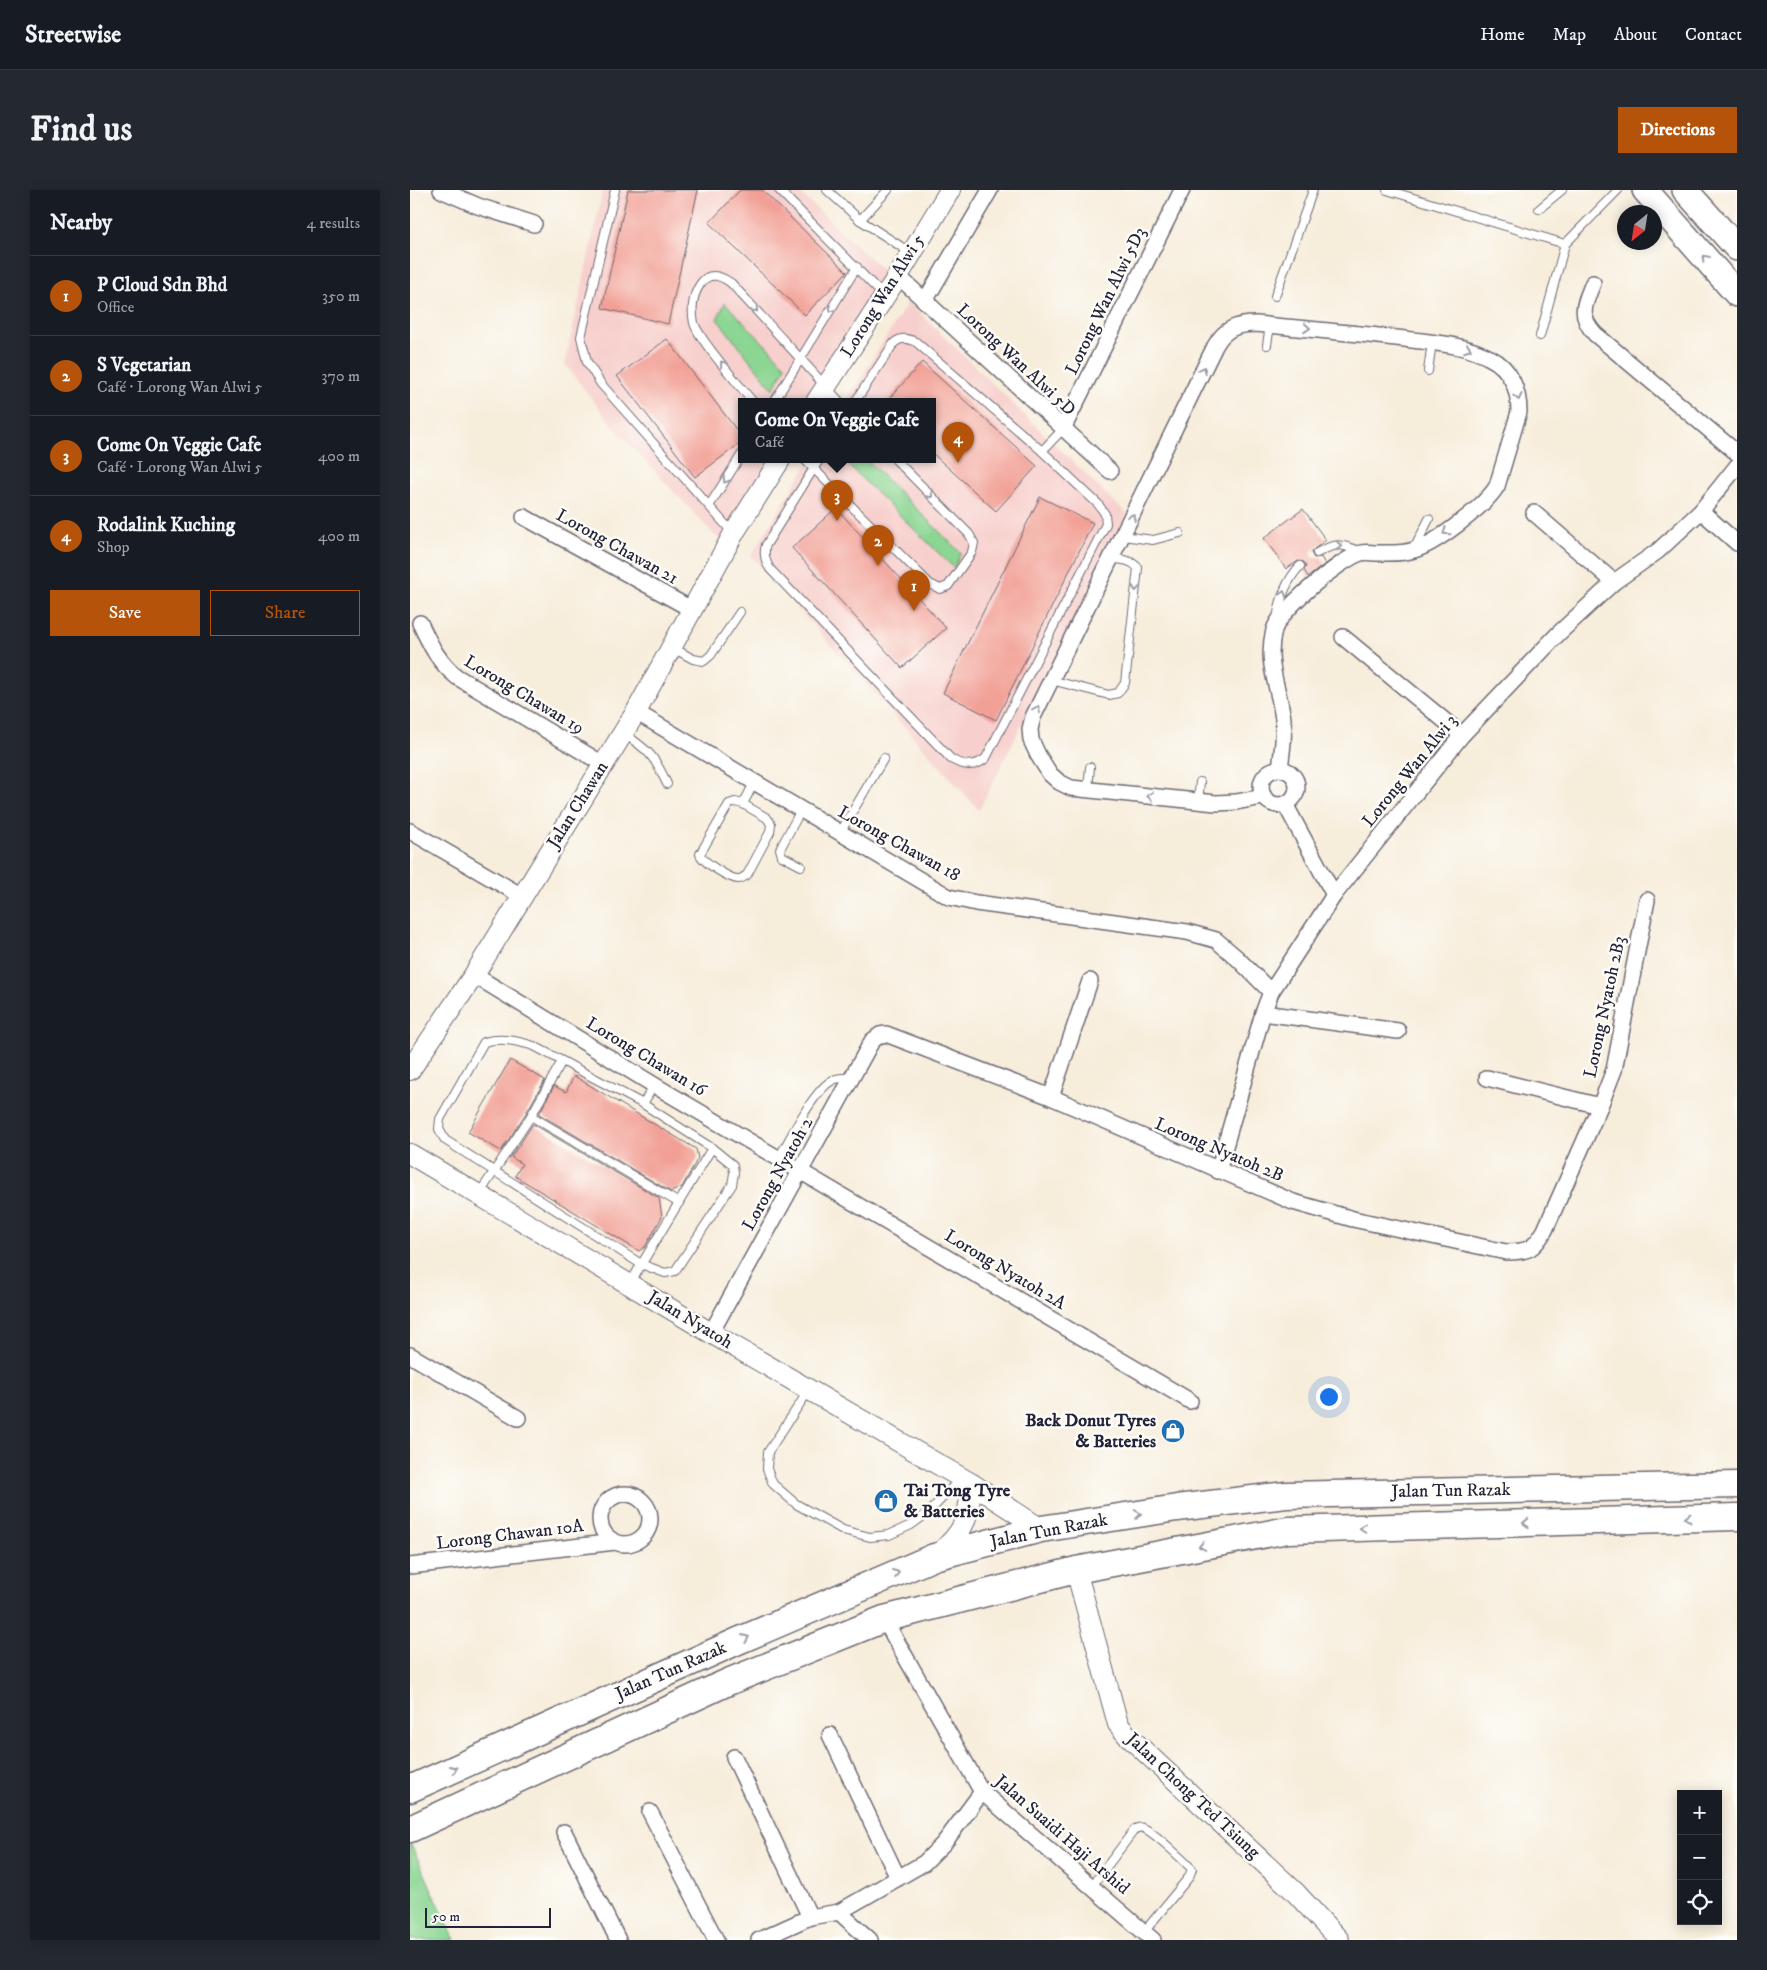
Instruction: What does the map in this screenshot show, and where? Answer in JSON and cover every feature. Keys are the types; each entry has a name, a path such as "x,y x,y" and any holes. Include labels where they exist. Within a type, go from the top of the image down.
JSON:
{"highway":[{"name":"Jalan Tun Razak","path":"410,1789 738,1641 934,1557 1041,1529 1178,1508 1286,1495 1737,1484"},
{"name":"Jalan Tun Razak","path":"410,1829 728,1682 884,1619 1076,1570 1288,1530 1737,1517"}],"main road":[{"path":"1645,190 1737,294"},
{"path":"1685,190 1737,248"}],"street":[{"path":"441,190 478,206 534,224"},
{"name":"Lorong Wan Alwi 5","path":"821,394 898,276 950,190"},
{"path":"925,301 990,190"},
{"name":"Lorong Wan Alwi 5D3","path":"1063,429 1182,190"},
{"name":"Lorong Wan Alwi 5D","path":"898,276 1110,471"},
{"path":"1593,283 1583,314 1587,324 1595,334 1737,453"},
{"path":"1264,797 1226,803 1198,802 1071,788 1059,782 1050,774 1031,740 1030,729 1033,717 1219,338 1225,331 1238,325 1270,325 1432,342 1458,346 1491,358 1513,380 1520,402 1520,412 1498,486 1492,495 1482,506 1463,520 1429,544 1414,551 1362,552 1343,563 1294,602 1275,627 1270,659 1283,720 1280,768"},
{"path":"734,533 778,463"},
{"name":"Lorong Wan Alwi 3","path":"1218,1171 1263,1013 1271,992 1334,895 1462,735 1558,634 1614,582 1658,551 1701,511 1737,466"},
{"path":"1701,511 1737,543"},
{"path":"1534,513 1614,582"},
{"name":"Lorong Chawan 21","path":"524,517 691,610"},
{"name":"Jalan Chawan","path":"413,1058 474,975 636,712 734,533"},
{"name":"Lorong Chawan 19","path":"420,623 437,657 445,668 603,764"},
{"path":"1343,637 1462,735"},
{"name":"Lorong Chawan 18","path":"636,712 949,897 976,903 1187,932 1216,940 1271,992"},
{"path":"1280,768 1294,776 1297,784 1296,792 1292,799 1285,804 1269,803 1264,797 1260,790 1261,781 1265,774 1280,768"},
{"path":"1285,804 1334,895"},
{"path":"410,831 522,896"},
{"name":"Lorong Nyatoh 2B3","path":"1545,1230 1614,1070 1647,900"},
{"name":"Lorong Chawan 16","path":"474,975 801,1170"},
{"path":"1051,1097 1090,982"},
{"path":"1263,1013 1398,1031"},
{"name":"Lorong Nyatoh 2B","path":"880,1035 886,1034 1051,1097 1293,1202 1353,1219 1506,1252 1524,1252 1536,1244 1545,1230"},
{"name":"Lorong Nyatoh 2","path":"711,1333 872,1041 880,1035"},
{"path":"1487,1078 1600,1106"},
{"name":"Jalan Nyatoh","path":"410,1154 630,1283 711,1333 967,1481 1041,1529"},
{"name":"Lorong Nyatoh 2A","path":"801,1170 1190,1401"},
{"path":"410,1355 518,1418"},
{"path":"934,1557 954,1541 963,1527 970,1502 967,1481"},
{"name":"Lorong Chawan 10A","path":"410,1566 615,1542"},
{"name":"Jalan Chong Ted Tsiung","path":"1076,1570 1118,1724 1127,1735 1295,1892 1339,1940"},
{"name":"Jalan Suaidi Haji Arshid","path":"884,1619 982,1792 1149,1936"},
{"path":"830,1735 898,1878"},
{"path":"734,1757 810,1917"},
{"path":"759,1940 810,1917 839,1912 924,1863 944,1843 982,1792"},
{"path":"650,1812 716,1940"},
{"path":"564,1832 618,1940"},
{"path":"839,1912 870,1940"}],"lane":[{"path":"615,190 581,337 588,362 601,384 734,533"},
{"path":"779,190 884,296"},
{"path":"827,190 860,220 911,253"},
{"path":"860,220 888,190"},
{"path":"1274,296 1313,190"},
{"path":"1387,190 1565,244"},
{"path":"1540,209 1562,190"},
{"path":"1540,336 1565,244 1618,190"},
{"path":"777,398 856,267"},
{"path":"751,398 702,338 694,324 692,310 694,296 700,283 706,277 714,275 731,283 801,359 821,394"},
{"path":"1267,345 1270,325"},
{"path":"817,463 766,545 764,552 766,564 951,759 968,765 977,764 986,758 1106,524 1105,514 1098,504 1042,451 916,342 904,338 894,344 858,398"},
{"path":"1428,371 1432,342"},
{"path":"1042,451 1063,429"},
{"path":"709,506 738,460"},
{"path":"808,463 930,584 940,589 948,586 972,552 974,543 969,534 899,463"},
{"path":"1414,551 1429,519"},
{"path":"1123,536 1153,540 1180,533"},
{"path":"1317,553 1330,546 1342,544 1362,552"},
{"path":"1051,680 1109,694 1118,693 1125,683 1138,568 1136,565 1123,559 1112,559"},
{"path":"1275,627 1284,588 1290,576 1300,566"},
{"path":"671,648 693,659 704,661 711,655 740,612"},
{"path":"622,733 643,746 657,761 667,784"},
{"path":"840,833 884,758"},
{"path":"1088,789 1090,767"},
{"path":"743,804 754,782"},
{"path":"1198,802 1200,782"},
{"path":"735,802 743,804 767,818 771,824 770,832 747,876 740,879 732,878 702,860 700,854 729,804 735,802"},
{"path":"801,810 780,849 782,856 801,866"},
{"path":"492,1040 516,1041 534,1046 562,1061 643,1104 712,1148 733,1165 732,1185 675,1271 665,1273 641,1264 445,1140 439,1129 440,1119 484,1042 492,1040"},
{"path":"479,1194 531,1116 562,1061"},
{"path":"779,1157 817,1094 831,1081 841,1078 852,1079"},
{"path":"643,1104 654,1084"},
{"path":"531,1116 679,1203"},
{"path":"630,1283 712,1148"},
{"path":"809,1390 768,1452 767,1469 773,1484 796,1504 844,1530 870,1537 889,1535 911,1525 967,1481"},
{"path":"1092,1886 1135,1829 1142,1827 1186,1863 1192,1870 1189,1877 1149,1936"}],"shaded area":[{"path":"603,190 797,190 888,275 811,398 738,398 738,463 770,463 721,542 617,431 565,364"},
{"path":"908,302 1127,514 979,810 751,556 808,463 936,463 936,398 848,398"}],"green space":[{"path":"725,303 786,366 773,389 717,319"},
{"path":"850,463 870,463 961,553 954,568 848,465"},
{"path":"411,1844 455,1940 410,1940"}],"building":[{"path":"628,190 698,190 668,324 602,308"},
{"path":"740,190 762,190 847,272 805,315 709,223"},
{"path":"667,339 738,432 738,445 695,477 617,376"},
{"path":"922,362 1037,466 996,511 936,457 936,398 890,398"},
{"path":"1040,497 1093,523 996,720 943,693"},
{"path":"836,508 946,628 902,668 792,548"},
{"path":"1303,509 1326,540 1311,553 1314,558 1321,557 1325,564 1308,577 1304,570 1306,567 1304,562 1298,561 1286,569 1264,538"},
{"path":"510,1060 545,1080 501,1151 468,1132"},
{"path":"574,1076 696,1149 698,1158 682,1187 671,1192 539,1114 554,1086 566,1092"},
{"path":"533,1124 659,1198 662,1217 645,1247 639,1251 515,1176 522,1164 511,1157"}],"place":[{"name":"Rodalink Kuching","path":"958,463"},
{"name":"Come On Veggie Cafe","path":"837,521"},
{"name":"S Vegetarian","path":"878,566"},
{"name":"P Cloud Sdn Bhd","path":"914,611"},
{"name":"Back Donut Tyres & Batteries","path":"1173,1431"},
{"name":"Tai Tong Tyre & Batteries","path":"886,1501"}]}
